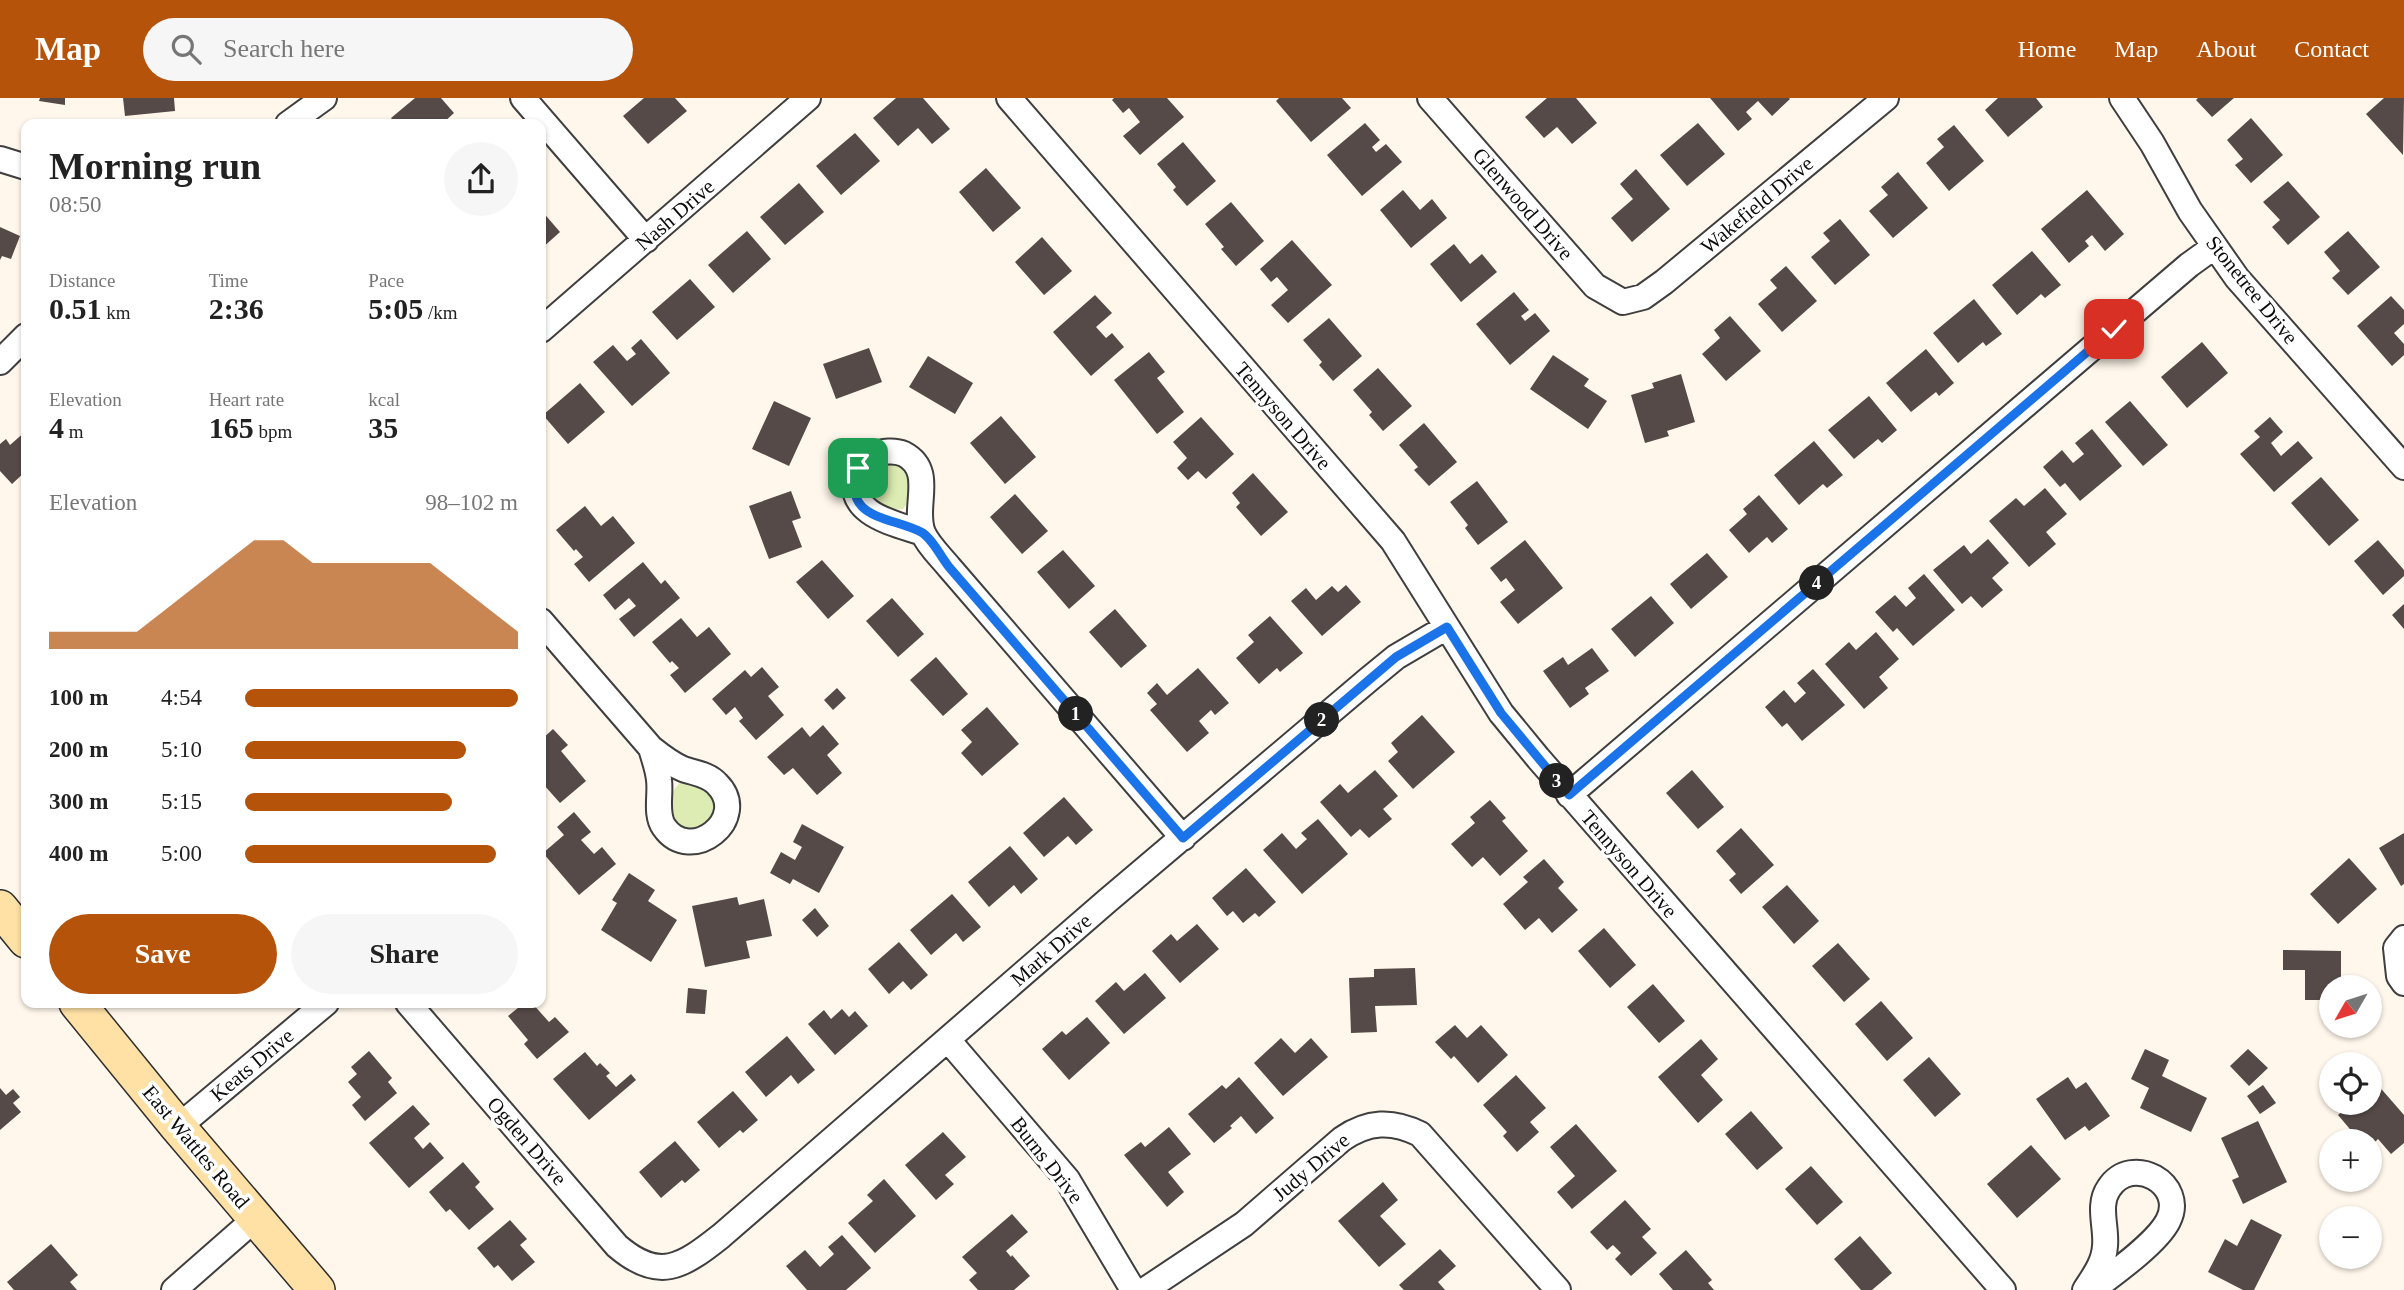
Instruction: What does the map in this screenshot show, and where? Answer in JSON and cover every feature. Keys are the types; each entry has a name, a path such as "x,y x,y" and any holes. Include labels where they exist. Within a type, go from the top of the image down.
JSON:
{"main road":[{"path":"0,908 21,934"},
{"name":"East Wattles Road","path":"81,1008 317,1290"}],"street":[{"path":"295,119 324,98"},
{"path":"523,98 541,119"},
{"name":"Nash Drive","path":"546,326 808,98"},
{"name":"Tennyson Drive","path":"1009,98 1393,541 1501,713 1569,795 2003,1290"},
{"name":"Glenwood Drive","path":"1430,98 1595,286 1623,302"},
{"name":"Wakefield Drive","path":"1623,302 1643,297 1664,282 1886,98"},
{"name":"Stonetree Drive","path":"2122,98 2132,110 2190,211 2237,278 2404,467"},
{"path":"546,125 646,240"},
{"path":"0,159 21,165"},
{"path":"1569,795 2189,265 2214,247"},
{"path":"1,359 21,341"},
{"path":"923,533 949,567 1183,838"},
{"path":"546,627 651,748"},
{"name":"Mark Drive","path":"654,1268 674,1266 704,1250 1387,664 1447,627"},
{"path":"2400,943 2399,976 2404,983"},
{"name":"Keats Drive","path":"178,1127 320,1008"},
{"name":"Ogden Drive","path":"412,1008 617,1246 641,1264 654,1268"},
{"name":"Burns Drive","path":"948,1040 1067,1179 1133,1290"},
{"name":"Judy Drive","path":"1145,1290 1244,1224 1354,1130 1379,1123 1406,1127 1420,1135 1558,1290"},
{"path":"2085,1290 2103,1258 2104,1207 2108,1189 2120,1177 2129,1174 2145,1172 2154,1175 2162,1182 2171,1199 2170,1218 2164,1228 2117,1272 2092,1290"},
{"path":"174,1290 256,1218"}],"green space":[{"path":"887,463 901,469 908,481 910,495 903,509 881,505 868,491 869,475 875,468"},
{"path":"680,783 698,787 711,795 711,817 697,828 680,824 674,816 673,794"}],"building":[{"path":"40,98 65,98 65,105 39,101"},
{"path":"123,98 174,98 175,111 125,116"},
{"path":"415,98 441,98 454,113 447,119 391,118"},
{"path":"644,98 675,98 687,111 648,144 623,116"},
{"path":"896,98 923,98 950,129 932,144 918,128 898,146 873,118"},
{"path":"1167,98 1184,117 1140,155 1123,136 1140,122 1129,108 1123,113 1112,100"},
{"path":"1279,98 1342,98 1351,108 1311,142 1276,101"},
{"path":"1547,98 1576,98 1597,123 1572,144 1557,127 1544,138 1525,117"},
{"path":"1710,98 1790,99 1772,116 1758,101 1746,112 1752,119 1738,131"},
{"path":"1998,98 2036,98 2043,107 2008,137 1985,110"},
{"path":"2234,98 2212,117 2196,100"},
{"path":"2384,98 2404,98 2403,155 2366,114"},
{"path":"2251,118 2283,155 2251,183 2235,165 2243,159 2227,140"},
{"path":"1365,123 1380,140 1372,147 1376,152 1386,144 1402,162 1362,196 1327,155"},
{"path":"1698,123 1725,154 1687,186 1660,155"},
{"path":"1954,125 1984,161 1949,191 1926,163 1944,147 1937,139"},
{"path":"855,133 880,161 841,195 816,166"},
{"path":"1183,142 1216,181 1187,206 1157,164"},
{"path":"986,168 1021,208 993,232 959,192"},
{"path":"1636,169 1670,209 1632,242 1611,218 1633,199 1620,184"},
{"path":"1898,172 1928,208 1893,238 1869,211 1888,195 1881,187"},
{"path":"2288,181 2320,217 2288,245 2272,227 2280,220 2263,202"},
{"path":"799,183 824,212 785,245 760,217"},
{"path":"1403,190 1420,210 1432,199 1447,218 1411,248 1380,210"},
{"path":"2087,190 2124,234 2105,251 2092,235 2085,241 2089,246 2069,263 2041,229"},
{"path":"1231,202 1264,241 1236,266 1205,224"},
{"path":"546,216 560,232 546,245"},
{"path":"1840,219 1870,255 1835,285 1811,257 1830,241 1823,233"},
{"path":"0,227 20,236 11,259 2,256 0,260"},
{"path":"747,231 771,259 733,293 708,265"},
{"path":"2348,231 2380,267 2348,295 2332,278 2340,271 2324,252"},
{"path":"1042,237 1072,271 1044,295 1015,262"},
{"path":"1292,240 1332,285 1288,323 1271,305 1288,290 1277,277 1271,282 1260,269"},
{"path":"1454,244 1470,264 1482,254 1497,272 1461,302 1430,264"},
{"path":"2032,251 2061,285 2045,298 2041,294 2017,315 1992,285"},
{"path":"1786,266 1817,301 1782,332 1758,304 1777,288 1770,280"},
{"path":"690,279 715,307 677,340 652,312"},
{"path":"1514,292 1529,310 1521,316 1525,321 1535,313 1550,331 1510,365 1476,324"},
{"path":"1095,295 1112,313 1096,327 1106,338 1112,333 1124,347 1091,376 1053,332"},
{"path":"2391,296 2404,310 2404,324 2394,333 2404,344 2404,355 2392,366 2357,326"},
{"path":"1974,299 2002,334 1986,346 1983,342 1958,363 1933,333"},
{"path":"1730,316 1761,351 1726,381 1702,354 1720,338 1714,330"},
{"path":"1329,318 1362,356 1333,381 1319,365 1322,362 1303,340"},
{"path":"641,339 670,373 632,406 593,362 613,345 627,361 636,354 631,348"},
{"path":"2202,342 2228,373 2187,408 2161,377"},
{"path":"869,348 882,382 836,399 823,364"},
{"path":"1926,349 1954,383 1939,396 1936,392 1911,412 1886,383"},
{"path":"1149,352 1165,372 1157,378 1184,412 1157,434 1114,380"},
{"path":"1553,355 1589,379 1584,386 1607,401 1588,429 1530,389"},
{"path":"928,356 973,383 955,414 909,387"},
{"path":"1378,368 1412,406 1383,431 1369,415 1372,412 1353,390"},
{"path":"1681,374 1695,422 1667,431 1669,436 1645,443 1631,395 1654,388 1652,383"},
{"path":"580,383 605,412 568,444 546,418 546,412"},
{"path":"1869,396 1897,430 1882,443 1878,439 1854,459 1828,430"},
{"path":"774,401 811,418 789,466 752,449"},
{"path":"2130,401 2168,445 2143,466 2105,422"},
{"path":"1001,416 1036,457 1005,484 970,443"},
{"path":"1201,417 1234,454 1206,479 1198,471 1188,480 1177,468 1187,458 1173,442"},
{"path":"2270,417 2283,432 2271,443 2281,456 2298,441 2313,458 2274,492 2240,454 2260,437 2254,431"},
{"path":"1424,423 1457,462 1429,486 1414,470 1418,467 1399,445"},
{"path":"2092,429 2122,466 2080,501 2065,483 2060,487 2043,467 2062,450 2073,463 2084,454 2075,443"},
{"path":"21,435 21,476 12,484 0,471 0,444 6,439 10,445"},
{"path":"1814,441 1843,475 1827,488 1823,484 1799,505 1774,475"},
{"path":"1253,473 1288,512 1261,536 1236,507 1240,503 1232,493"},
{"path":"2321,477 2359,520 2329,546 2291,503"},
{"path":"1477,481 1508,522 1478,545 1465,528 1468,525 1450,502"},
{"path":"2045,488 2067,514 2046,532 2056,544 2029,567 1989,521 2016,498 2024,506"},
{"path":"791,491 801,518 792,521 802,547 769,559 749,506"},
{"path":"1015,494 1048,531 1022,554 990,517"},
{"path":"1759,495 1788,529 1772,543 1767,537 1749,553 1729,530 1747,514 1743,509"},
{"path":"585,506 601,526 613,516 635,543 589,582 574,564 583,557 576,549 574,551 556,530"},
{"path":"1988,539 2009,563 1992,578 2003,590 1982,608 1971,596 1962,604 1933,570 1964,545 1971,554"},
{"path":"1525,540 1563,588 1518,624 1500,602 1515,590 1506,578 1501,582 1490,568"},
{"path":"2378,540 2404,570 2404,576 2383,595 2354,561"},
{"path":"1063,550 1095,586 1069,609 1037,572"},
{"path":"1707,553 1728,577 1691,609 1670,584"},
{"path":"822,560 854,596 828,619 796,582"},
{"path":"643,562 661,584 665,580 680,598 634,637 619,619 636,606 629,598 615,610 603,595"},
{"path":"1924,574 1955,610 1913,646 1897,628 1893,632 1875,612 1895,595 1906,607 1916,598 1908,588"},
{"path":"1346,585 1361,602 1322,636 1291,601 1306,588 1316,600 1332,586 1338,592"},
{"path":"1651,596 1674,623 1635,657 1611,629"},
{"path":"892,598 924,634 898,657 866,621"},
{"path":"2404,604 2404,629 2392,615"},
{"path":"1115,609 1147,646 1121,668 1089,632"},
{"path":"1270,616 1303,653 1280,672 1277,668 1259,684 1236,658 1254,642 1248,635"},
{"path":"681,618 697,637 709,627 731,654 685,693 670,675 679,668 672,661 670,663 652,642"},
{"path":"1876,632 1899,659 1879,677 1888,688 1864,709 1825,664 1849,642 1856,650"},
{"path":"1592,648 1609,671 1585,688 1589,694 1570,708 1543,671 1563,657 1568,665"},
{"path":"936,657 968,694 943,716 910,680"},
{"path":"762,667 779,687 768,696 784,715 756,740 739,721 743,718 735,707 726,715 712,699 745,670 751,677"},
{"path":"1198,668 1229,703 1215,715 1211,710 1199,721 1209,733 1187,752 1150,710 1157,704 1147,693 1157,683 1167,695"},
{"path":"1813,669 1845,705 1802,741 1787,723 1782,727 1765,707 1784,690 1795,703 1806,693 1797,683"},
{"path":"837,688 846,698 833,710 824,700"},
{"path":"987,707 1019,744 982,776 961,753 972,742 961,730"},
{"path":"1422,715 1455,752 1413,789 1388,761 1398,752 1391,743"},
{"path":"823,725 839,744 827,755 842,773 817,795 793,768 784,775 767,757 802,727 810,737"},
{"path":"553,729 568,745 561,751 586,781 560,803 546,787 546,735"},
{"path":"1375,770 1398,796 1383,809 1392,819 1369,838 1360,829 1351,837 1320,802 1340,784 1348,793"},
{"path":"1692,770 1724,807 1698,829 1666,793"},
{"path":"1064,797 1093,830 1076,845 1068,836 1044,857 1023,833"},
{"path":"1490,800 1506,818 1502,821 1528,851 1500,876 1483,857 1472,867 1451,844 1475,823 1470,817"},
{"path":"574,812 591,832 581,840 594,854 602,847 616,864 579,895 546,856 546,850 564,835 557,827"},
{"path":"1318,819 1348,854 1302,894 1263,850 1282,833 1296,849 1307,839 1301,833"},
{"path":"802,824 844,847 819,893 793,879 790,884 770,873 781,852 795,860 802,847 793,842"},
{"path":"1741,828 1774,865 1741,894 1729,880 1736,874 1716,851"},
{"path":"2404,833 2404,884 2401,886 2379,848"},
{"path":"1010,846 1038,879 1021,894 1014,885 989,907 968,882"},
{"path":"2349,858 2377,889 2338,924 2310,894"},
{"path":"1544,859 1564,882 1558,888 1578,910 1552,933 1539,918 1525,930 1503,904 1528,882 1523,877"},
{"path":"1246,868 1276,902 1259,917 1255,913 1243,923 1233,911 1227,916 1212,898"},
{"path":"629,873 655,890 648,901 677,920 651,962 601,930 617,903 612,900"},
{"path":"1787,885 1819,921 1794,944 1762,907"},
{"path":"952,894 981,927 963,942 956,933 931,955 910,930"},
{"path":"737,897 739,905 764,899 772,936 746,941 750,958 705,967 692,906"},
{"path":"815,908 829,926 817,937 802,920"},
{"path":"1197,924 1219,949 1180,983 1152,951 1171,934 1177,941"},
{"path":"1604,928 1636,965 1610,988 1578,951"},
{"path":"899,942 928,975 911,990 903,981 889,994 868,969"},
{"path":"1838,943 1870,979 1844,1002 1812,966"},
{"path":"2283,950 2341,951 2341,975 2319,975 2319,1000 2305,1000 2305,970 2283,970"},
{"path":"1415,968 1417,1005 1375,1006 1377,1032 1351,1033 1349,978 1374,977 1374,969"},
{"path":"1145,973 1166,998 1124,1034 1095,1001 1116,982 1124,991"},
{"path":"1653,984 1685,1021 1659,1043 1627,1007"},
{"path":"688,988 707,990 705,1014 686,1013"},
{"path":"1881,1001 1913,1038 1887,1061 1855,1024"},
{"path":"518,1008 536,1008 549,1022 555,1017 569,1032 537,1059 524,1044 528,1040 508,1016"},
{"path":"842,1009 849,1017 855,1011 868,1026 835,1055 808,1024 824,1010 831,1019"},
{"path":"1087,1017 1110,1043 1069,1080 1042,1049 1062,1031 1066,1035"},
{"path":"1455,1025 1467,1038 1481,1025 1508,1055 1478,1083 1454,1056 1451,1059 1435,1042"},
{"path":"787,1036 815,1070 798,1084 791,1075 766,1097 745,1072"},
{"path":"1281,1038 1295,1053 1311,1038 1328,1057 1283,1096 1254,1063"},
{"path":"1701,1039 1718,1059 1701,1075 1723,1100 1698,1123 1658,1077"},
{"path":"2145,1049 2169,1060 2162,1076 2207,1098 2191,1132 2140,1108 2149,1088 2131,1079"},
{"path":"2248,1049 2268,1068 2249,1086 2230,1066"},
{"path":"369,1051 392,1078 388,1082 397,1093 365,1121 352,1105 361,1097 348,1082 357,1074 351,1067"},
{"path":"585,1052 597,1066 600,1063 610,1073 606,1076 616,1087 631,1074 636,1080 589,1120 553,1079"},
{"path":"1929,1057 1961,1094 1935,1117 1903,1080"},
{"path":"1516,1075 1546,1108 1530,1122 1539,1132 1517,1152 1503,1136 1507,1132 1483,1105"},
{"path":"1239,1077 1274,1118 1256,1134 1241,1116 1230,1126 1232,1128 1214,1143 1188,1114 1222,1085 1226,1089"},
{"path":"2068,1077 2076,1089 2086,1082 2110,1116 2089,1131 2085,1126 2065,1140 2036,1099"},
{"path":"2263,1085 2276,1103 2260,1114 2247,1096"},
{"path":"0,1088 6,1095 13,1089 20,1097 13,1103 21,1112 0,1130"},
{"path":"2382,1090 2404,1115 2404,1143 2391,1154 2382,1144 2382,1129 2350,1129 2338,1115 2382,1115"},
{"path":"733,1091 758,1120 743,1133 740,1130 719,1148 697,1122"},
{"path":"413,1105 430,1124 414,1138 423,1149 430,1142 444,1158 409,1188 369,1143"},
{"path":"1751,1111 1783,1148 1757,1170 1725,1134"},
{"path":"2258,1121 2287,1182 2243,1204 2232,1180 2239,1177 2221,1138"},
{"path":"1576,1124 1617,1171 1572,1209 1557,1192 1575,1176 1550,1147"},
{"path":"1169,1127 1191,1154 1168,1172 1184,1192 1167,1207 1124,1155 1141,1142 1145,1147"},
{"path":"943,1132 966,1157 945,1175 954,1184 936,1200 905,1165"},
{"path":"675,1141 700,1170 685,1183 682,1180 661,1198 639,1172"},
{"path":"2031,1145 2061,1179 2017,1218 1987,1184"},
{"path":"463,1162 480,1182 475,1187 494,1209 469,1230 450,1209 446,1212 429,1192"},
{"path":"1811,1166 1843,1202 1817,1225 1785,1189"},
{"path":"884,1179 916,1216 875,1253 848,1223 873,1201 867,1195"},
{"path":"1383,1182 1398,1200 1380,1216 1406,1244 1379,1267 1338,1221"},
{"path":"1625,1200 1651,1229 1642,1237 1657,1253 1631,1276 1615,1259 1621,1253 1613,1245 1607,1250 1590,1232"},
{"path":"1012,1214 1028,1232 1006,1251 1030,1276 1014,1290 978,1290 969,1280 977,1273 962,1257"},
{"path":"2251,1219 2282,1235 2254,1290 2243,1290 2208,1272 2225,1239 2237,1246"},
{"path":"510,1220 527,1239 520,1245 535,1262 512,1281 498,1265 494,1268 477,1248"},
{"path":"842,1235 871,1268 846,1290 807,1290 786,1266 805,1250 820,1267 834,1254 828,1247"},
{"path":"1860,1236 1892,1273 1872,1290 1861,1290 1834,1259"},
{"path":"51,1244 78,1275 70,1282 77,1290 14,1290 7,1282"},
{"path":"1440,1249 1456,1266 1438,1282 1445,1290 1404,1290 1399,1285"},
{"path":"1686,1250 1712,1280 1708,1283 1714,1290 1673,1290 1659,1274"}],"route":[{"path":"858,468 854,488 864,509 883,519 923,533 949,567 1183,838 1396,657 1447,627 1501,713 1569,795 2114,329"}]}
